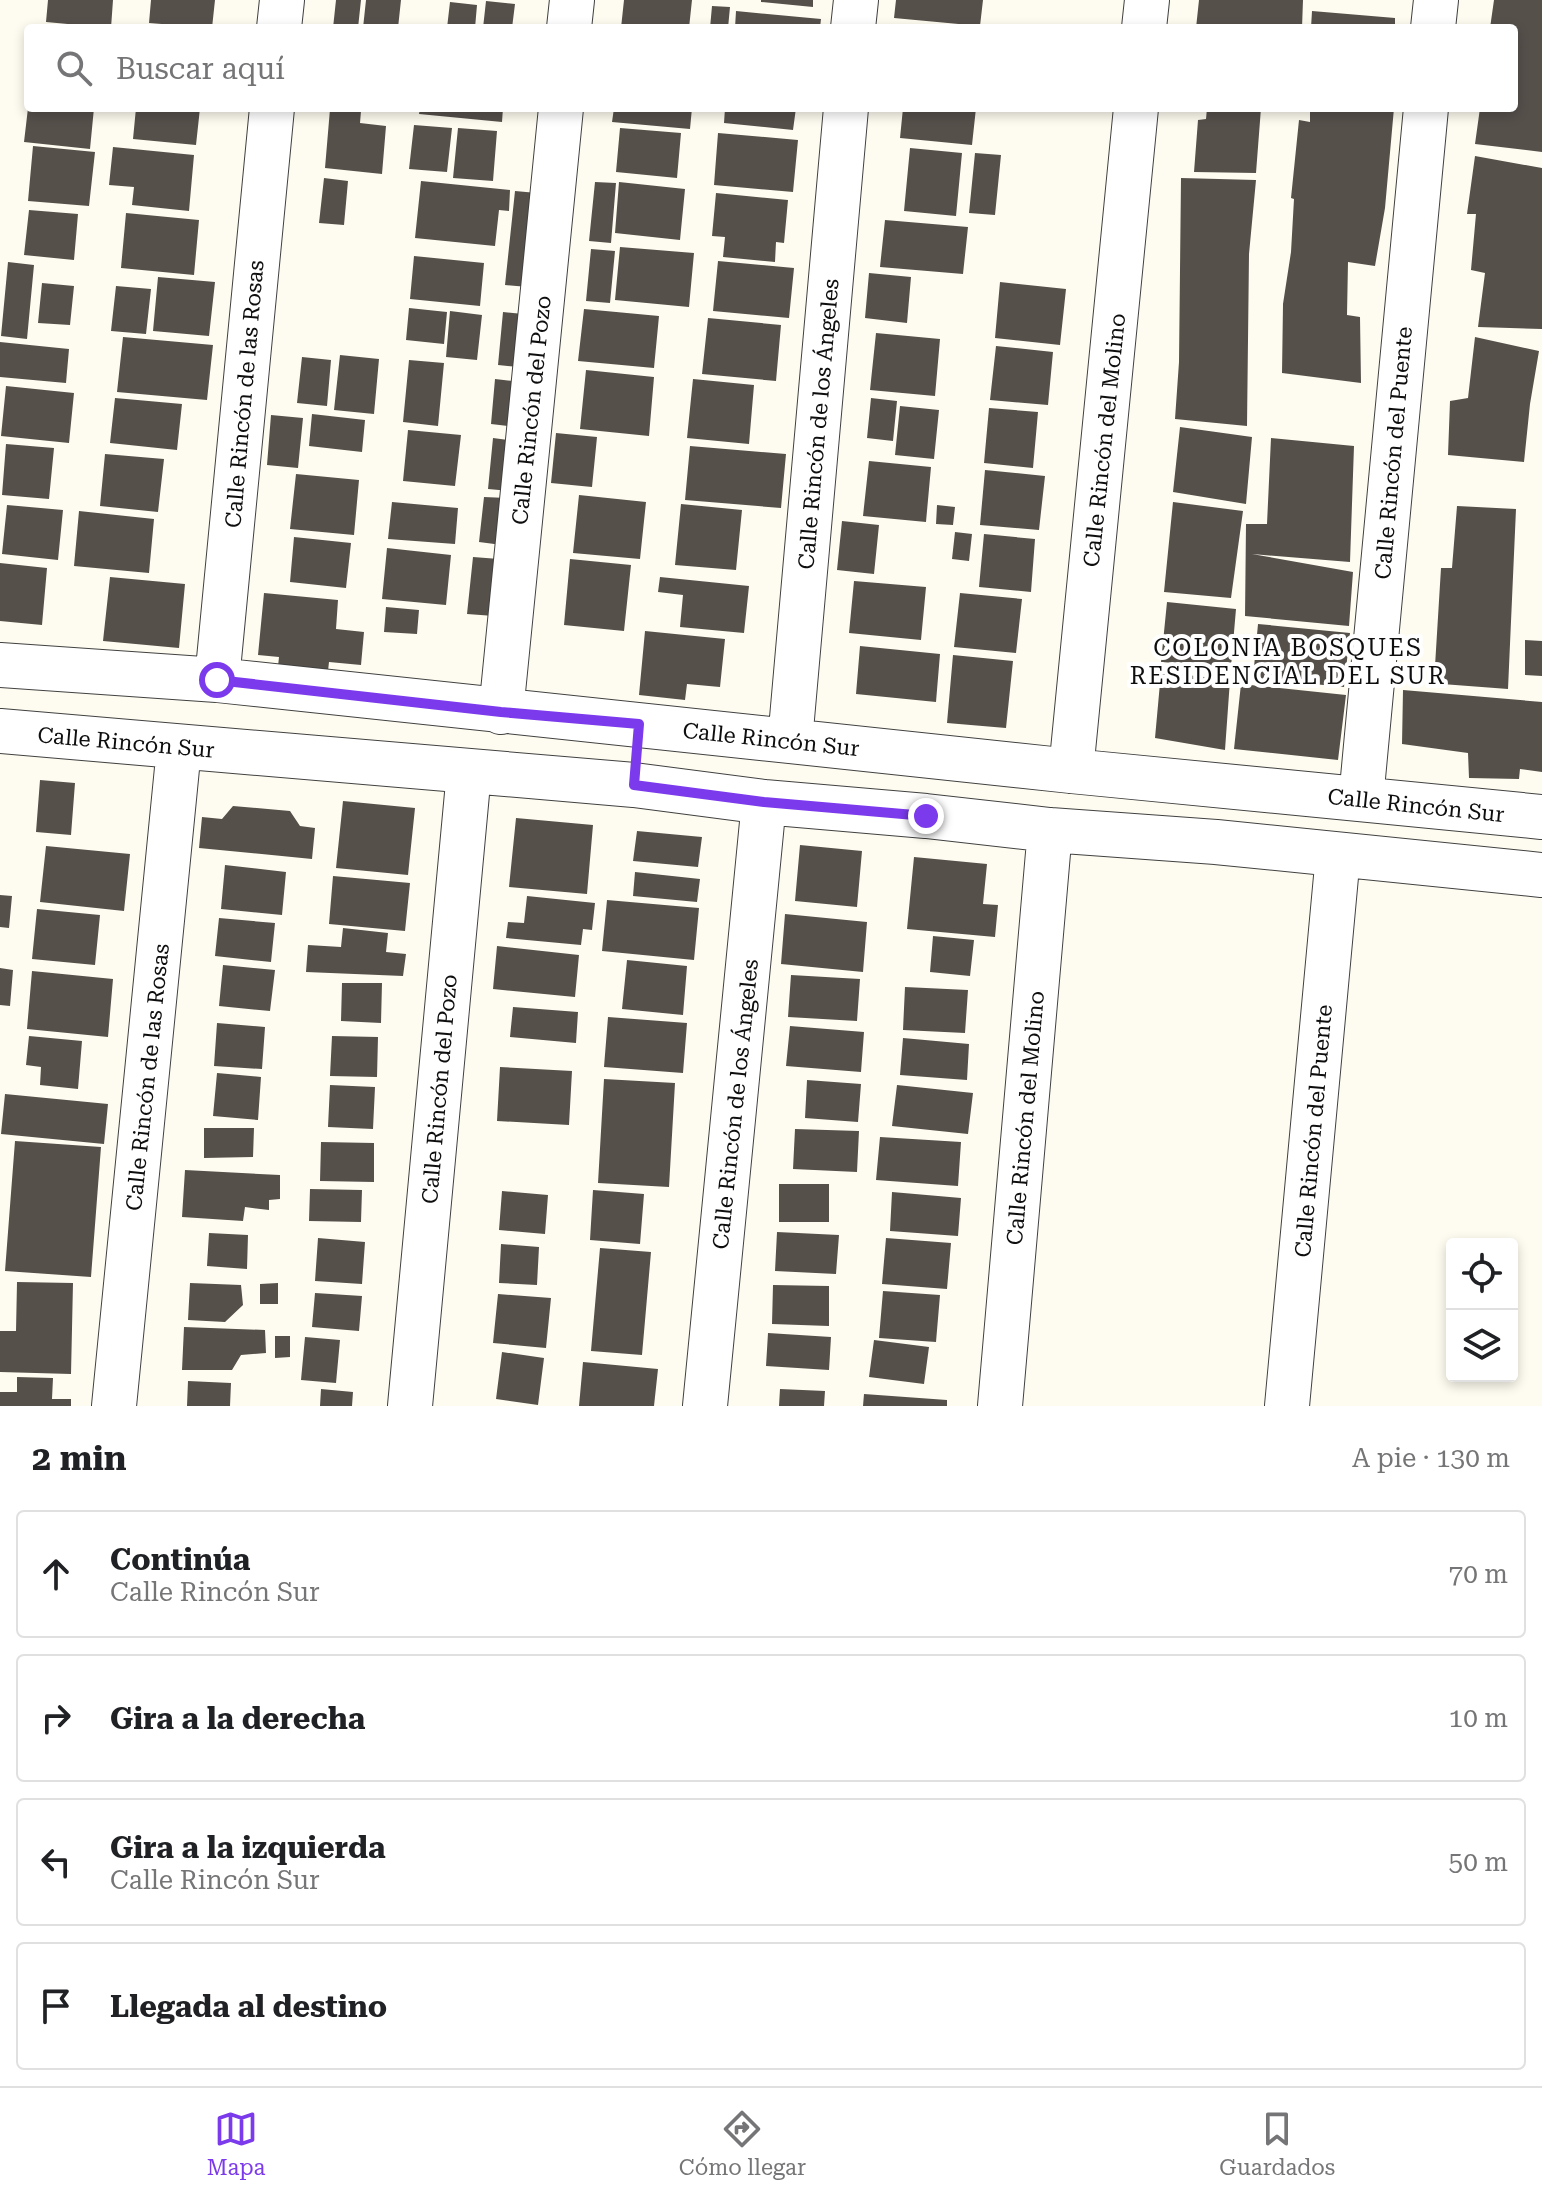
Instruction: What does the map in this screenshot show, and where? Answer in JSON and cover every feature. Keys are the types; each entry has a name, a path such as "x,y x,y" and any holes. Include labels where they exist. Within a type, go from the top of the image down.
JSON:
{"street":[{"path":"279,24 282,0"},
{"path":"569,24 572,0"},
{"path":"853,24 856,0"},
{"path":"1144,24 1147,0"},
{"path":"1433,24 1436,0"},
{"name":"Calle Rincón de las Rosas","path":"217,680 272,112"},
{"name":"Calle Rincón del Pozo","path":"501,712 561,112"},
{"name":"Calle Rincón de los Ángeles","path":"790,741 846,112"},
{"name":"Calle Rincón del Molino","path":"1071,771 1136,112"},
{"name":"Calle Rincón del Puente","path":"1361,799 1426,112"},
{"name":"Calle Rincón Sur","path":"0,665 217,680 932,757 1542,817"},
{"path":"45,735 51,669"},
{"path":"353,761 360,696"},
{"path":"634,785 639,724"},
{"name":"Calle Rincón Sur","path":"0,731 634,785 764,802 1050,830 1216,842 1542,875"},
{"name":"Calle Rincón de las Rosas","path":"114,1406 179,748"},
{"path":"926,816 932,757"},
{"name":"Calle Rincón del Pozo","path":"410,1406 469,772"},
{"path":"1216,842 1220,785"},
{"name":"Calle Rincón de los Ángeles","path":"705,1406 764,802"},
{"path":"1490,869 1495,813"},
{"name":"Calle Rincón del Molino","path":"1000,1406 1050,830"},
{"name":"Calle Rincón del Puente","path":"1287,1406 1338,855"}],"building":[{"path":"48,0 113,0 111,24 46,22"},
{"path":"151,0 215,0 212,24 149,23"},
{"path":"336,0 361,0 358,24 333,24"},
{"path":"366,0 401,0 398,24 363,24"},
{"path":"624,0 692,0 689,24 621,24"},
{"path":"813,0 813,7 761,2"},
{"path":"896,0 983,0 980,24 894,18"},
{"path":"1199,0 1303,0 1302,24 1196,24"},
{"path":"1494,0 1542,0 1542,152 1475,144 1479,112 1518,112 1518,24 1491,24"},
{"path":"486,1 515,4 512,24 483,24"},
{"path":"450,2 477,5 475,24 447,24"},
{"path":"712,6 730,7 728,24 710,24"},
{"path":"736,11 821,19 820,24 735,24"},
{"path":"1312,11 1395,18 1395,24 1311,24"},
{"path":"28,112 94,112 90,149 24,142"},
{"path":"136,112 200,112 196,145 133,139"},
{"path":"330,112 361,112 360,123 386,126 382,174 325,168"},
{"path":"419,112 503,112 502,122"},
{"path":"613,112 692,112 690,129 612,122"},
{"path":"725,112 795,112 793,130 724,123"},
{"path":"903,112 976,112 972,145 900,138"},
{"path":"1207,112 1261,112 1256,173 1194,172 1198,120 1206,119"},
{"path":"1310,112 1394,112 1385,208 1375,266 1348,262 1347,315 1360,317 1361,383 1282,373 1283,304 1291,252 1294,199 1291,198 1299,120 1310,122"},
{"path":"414,125 452,128 447,172 409,169"},
{"path":"458,128 497,131 493,181 453,178"},
{"path":"620,128 681,133 677,178 616,172"},
{"path":"718,133 798,140 793,192 714,185"},
{"path":"33,146 95,152 89,206 28,201"},
{"path":"113,147 194,155 189,211 132,205 134,187 109,185"},
{"path":"910,148 962,153 956,216 904,211"},
{"path":"975,153 1001,155 995,215 969,213"},
{"path":"1475,156 1542,168 1542,329 1478,327 1485,273 1471,270 1476,214 1467,214"},
{"path":"324,178 348,181 344,225 319,223"},
{"path":"1181,178 1256,180 1249,254 1247,426 1175,419 1179,362"},
{"path":"421,181 510,190 509,211 499,210 495,246 415,238"},
{"path":"595,182 616,183 611,243 589,241"},
{"path":"619,182 685,189 680,240 615,233"},
{"path":"515,191 537,193 528,287 505,285"},
{"path":"716,193 788,200 784,243 776,242 775,262 723,257 725,237 712,236"},
{"path":"29,210 78,214 74,260 24,255"},
{"path":"126,213 199,220 194,275 121,268"},
{"path":"885,220 968,227 963,274 880,267"},
{"path":"620,247 694,253 689,307 615,300"},
{"path":"591,249 615,251 610,303 586,301"},
{"path":"414,256 484,263 480,306 410,299"},
{"path":"718,261 794,268 789,318 713,311"},
{"path":"8,262 34,265 27,339 1,336"},
{"path":"869,273 911,277 907,323 865,318"},
{"path":"158,277 215,282 209,336 153,331"},
{"path":"1000,282 1066,289 1060,345 995,338"},
{"path":"42,283 74,286 70,325 38,323"},
{"path":"116,286 151,289 146,334 111,331"},
{"path":"409,308 447,312 444,344 406,340"},
{"path":"584,309 659,316 654,368 578,361"},
{"path":"450,311 482,315 477,360 446,357"},
{"path":"503,312 523,314 518,367 498,365"},
{"path":"708,318 781,325 776,381 702,374"},
{"path":"876,333 940,339 935,396 870,390"},
{"path":"123,337 213,345 207,400 117,392"},
{"path":"1475,337 1539,351 1524,462 1448,455 1450,401 1468,398"},
{"path":"0,342 69,349 66,383 0,377"},
{"path":"996,346 1053,352 1048,405 990,400"},
{"path":"340,355 379,359 374,414 334,410"},
{"path":"302,357 331,360 327,406 297,403"},
{"path":"409,360 444,363 438,426 403,422"},
{"path":"586,370 654,377 649,436 580,429"},
{"path":"495,379 513,381 508,426 491,424"},
{"path":"693,379 754,385 749,444 687,438"},
{"path":"6,386 74,393 69,443 1,436"},
{"path":"115,398 182,404 177,450 110,443"},
{"path":"871,398 897,401 893,441 867,438"},
{"path":"900,406 939,410 934,459 895,455"},
{"path":"989,408 1038,412 1033,468 984,463"},
{"path":"312,414 365,420 362,452 309,446"},
{"path":"271,415 303,418 298,468 267,465"},
{"path":"1180,427 1252,437 1246,504 1173,492"},
{"path":"408,430 461,435 455,486 403,481"},
{"path":"556,433 597,437 592,487 551,483"},
{"path":"493,438 515,441 510,491 488,489"},
{"path":"1271,438 1354,446 1350,562 1252,554 1353,572 1349,626 1245,616 1246,524 1267,524"},
{"path":"6,444 54,448 49,499 2,495"},
{"path":"690,446 786,454 781,508 685,500"},
{"path":"105,454 164,459 158,512 100,506"},
{"path":"869,461 931,467 926,522 863,516"},
{"path":"985,470 1045,476 1039,530 980,525"},
{"path":"296,474 359,480 354,535 290,529"},
{"path":"579,495 646,502 640,559 573,553"},
{"path":"484,497 507,498 502,545 479,542"},
{"path":"392,502 458,508 455,544 388,539"},
{"path":"1173,502 1243,511 1231,598 1164,592"},
{"path":"681,504 742,510 736,570 675,565"},
{"path":"7,505 63,510 58,560 2,554"},
{"path":"937,505 955,507 953,525 936,524"},
{"path":"1457,506 1516,509 1508,689 1442,684 1444,667 1435,666 1441,568 1452,568"},
{"path":"79,511 154,519 149,573 74,566"},
{"path":"842,521 879,525 874,574 837,570"},
{"path":"955,532 972,534 969,561 952,559"},
{"path":"984,534 1035,539 1031,592 979,587"},
{"path":"294,537 351,543 346,588 290,582"},
{"path":"387,548 451,555 446,605 382,599"},
{"path":"473,557 499,559 494,616 467,614"},
{"path":"570,559 631,565 624,631 564,625"},
{"path":"0,563 47,568 42,625 0,621"},
{"path":"110,577 185,584 179,648 103,641"},
{"path":"660,577 749,586 744,633 680,627 683,595 658,592"},
{"path":"854,581 926,587 921,640 849,633"},
{"path":"264,593 338,600 336,629 364,632 361,665 329,662 327,680 277,676 279,657 258,655"},
{"path":"960,593 1022,599 1016,653 954,647"},
{"path":"1167,602 1236,609 1231,667 1161,662"},
{"path":"386,607 419,610 417,634 384,632"},
{"path":"1258,624 1350,633 1344,687 1253,678"},
{"path":"645,631 725,639 720,687 687,684 685,700 639,695"},
{"path":"1525,640 1542,641 1542,676 1525,675"},
{"path":"860,646 940,654 936,702 856,694"},
{"path":"953,655 1013,661 1006,728 947,723"},
{"path":"1161,672 1230,680 1225,750 1155,738"},
{"path":"1241,684 1346,695 1338,760 1234,749"},
{"path":"1403,690 1542,702 1542,772 1520,769 1519,779 1469,778 1468,753 1402,744"},
{"path":"40,780 75,783 71,835 36,832"},
{"path":"343,801 415,808 408,875 336,868"},
{"path":"233,806 290,811 300,826 315,828 312,859 199,848 202,817 222,819"},
{"path":"516,818 593,825 587,894 509,887"},
{"path":"637,831 702,837 698,867 633,861"},
{"path":"800,845 862,851 857,907 795,901"},
{"path":"46,846 130,854 124,911 40,902"},
{"path":"914,857 987,864 983,904 998,905 995,937 907,929"},
{"path":"225,865 286,872 282,915 221,909"},
{"path":"635,872 700,879 697,902 633,896"},
{"path":"333,876 410,883 405,931 329,924"},
{"path":"0,895 12,896 9,928 0,927"},
{"path":"527,896 595,903 592,930 583,929 581,945 506,938 508,922 524,923"},
{"path":"607,900 699,908 694,960 602,951"},
{"path":"37,909 100,915 95,965 32,959"},
{"path":"785,914 867,922 863,972 781,964"},
{"path":"219,918 275,923 271,962 215,956"},
{"path":"343,928 388,933 386,952 406,954 403,976 306,972 308,945 341,947"},
{"path":"933,936 974,940 970,976 930,972"},
{"path":"497,946 579,955 575,997 493,989"},
{"path":"627,960 687,966 683,1015 622,1009"},
{"path":"223,965 275,970 270,1011 219,1006"},
{"path":"0,968 13,970 10,1006 0,1005"},
{"path":"32,971 113,979 108,1037 27,1029"},
{"path":"791,975 860,979 857,1021 788,1017"},
{"path":"342,983 382,983 381,1023 341,1021"},
{"path":"905,987 968,990 965,1033 903,1030"},
{"path":"513,1007 578,1012 576,1043 510,1037"},
{"path":"608,1017 687,1023 683,1073 604,1067"},
{"path":"217,1023 265,1027 262,1069 214,1066"},
{"path":"790,1026 864,1032 861,1072 786,1066"},
{"path":"29,1036 82,1041 78,1089 40,1085 41,1067 26,1065"},
{"path":"332,1036 378,1037 377,1077 330,1076"},
{"path":"903,1038 969,1044 967,1080 900,1075"},
{"path":"500,1067 572,1071 569,1125 497,1121"},
{"path":"217,1073 261,1077 258,1120 213,1116"},
{"path":"604,1079 675,1083 669,1187 598,1183"},
{"path":"807,1080 861,1084 858,1122 805,1118"},
{"path":"330,1085 375,1087 373,1129 328,1127"},
{"path":"897,1085 973,1093 968,1134 892,1126"},
{"path":"5,1094 108,1104 104,1144 1,1134"},
{"path":"204,1128 254,1128 253,1157 204,1158"},
{"path":"795,1129 859,1131 857,1172 793,1169"},
{"path":"880,1137 961,1142 958,1186 876,1180"},
{"path":"15,1141 101,1147 91,1277 5,1271"},
{"path":"321,1142 374,1143 374,1182 320,1181"},
{"path":"185,1170 280,1175 280,1199 269,1200 269,1210 245,1207 243,1221 182,1217"},
{"path":"779,1184 829,1184 829,1222 779,1222"},
{"path":"310,1189 362,1190 361,1222 309,1221"},
{"path":"593,1190 644,1194 640,1244 590,1240"},
{"path":"502,1191 548,1195 545,1234 499,1230"},
{"path":"892,1192 961,1198 958,1236 890,1231"},
{"path":"777,1232 839,1235 836,1274 775,1271"},
{"path":"209,1233 248,1235 247,1269 207,1266"},
{"path":"318,1238 365,1242 362,1284 315,1281"},
{"path":"886,1238 951,1243 947,1289 882,1284"},
{"path":"501,1244 539,1247 537,1285 499,1283"},
{"path":"600,1248 651,1252 642,1355 591,1351"},
{"path":"17,1282 73,1283 71,1374 0,1372 0,1331 16,1331"},
{"path":"190,1283 241,1285 243,1305 225,1322 188,1320"},
{"path":"278,1283 278,1304 260,1304 260,1284"},
{"path":"773,1285 829,1286 829,1326 772,1324"},
{"path":"883,1291 940,1295 936,1342 879,1338"},
{"path":"315,1293 362,1296 359,1331 312,1327"},
{"path":"498,1294 551,1298 546,1348 493,1343"},
{"path":"184,1327 265,1330 266,1353 241,1355 232,1370 182,1370"},
{"path":"768,1333 831,1337 829,1370 766,1366"},
{"path":"275,1336 290,1336 290,1357 275,1358"},
{"path":"305,1337 340,1340 336,1383 301,1380"},
{"path":"874,1340 929,1347 924,1384 869,1377"},
{"path":"502,1352 544,1358 538,1405 496,1399"},
{"path":"583,1362 658,1369 654,1406 579,1406"},
{"path":"17,1377 53,1378 52,1399 71,1399 71,1406 0,1406 0,1392 17,1392"},
{"path":"188,1381 231,1383 230,1406 187,1406"},
{"path":"321,1389 353,1392 352,1406 320,1406"},
{"path":"780,1389 825,1391 824,1406 779,1406"},
{"path":"864,1394 947,1400 947,1406 863,1406"}],"district":[{"name":"COLONIA BOSQUES RESIDENCIAL DEL SUR","path":"1288,662"}],"route":[{"path":"217,680 639,724 634,785 764,802 926,816"}]}
